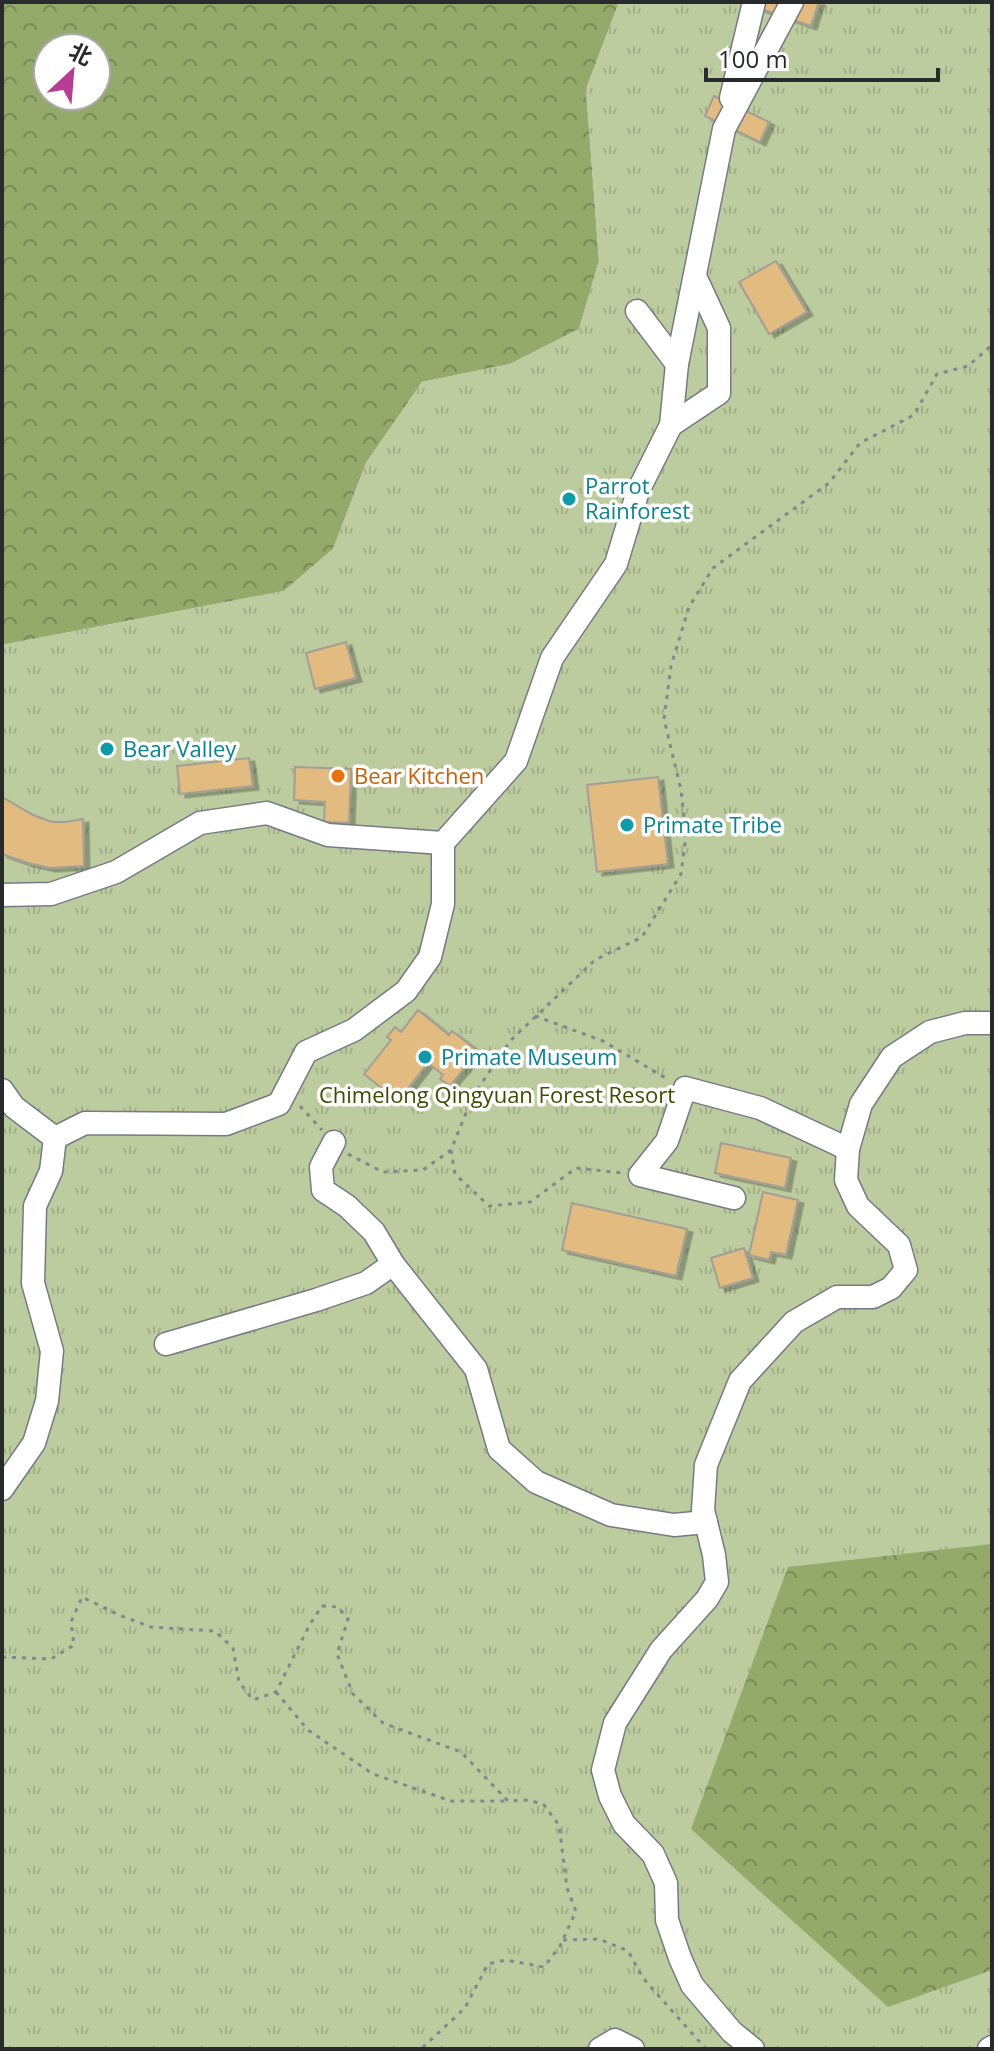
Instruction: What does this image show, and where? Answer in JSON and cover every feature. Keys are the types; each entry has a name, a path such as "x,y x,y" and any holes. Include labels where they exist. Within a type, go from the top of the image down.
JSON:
{"street":[{"path":"55,1138 85,1123 226,1124 279,1104 306,1052 354,1030 406,991 430,957 443,904 443,843 516,761 552,658 616,564 638,491 671,425 677,364 724,129 754,2"},
{"path":"724,129 792,2"},
{"path":"671,425 719,393 719,328 695,276"},
{"path":"637,311 677,364"},
{"path":"2,895 51,894 116,872 200,823 267,813 328,835 443,843"},
{"path":"753,2049 732,2032 692,1985 667,1920 666,1883 653,1854 624,1824 610,1796 603,1770 615,1723 661,1650 707,1599 717,1582 703,1510 706,1465 740,1381 794,1322 837,1297 873,1297 891,1288 906,1270 899,1245 858,1206 846,1180 848,1149 861,1104 892,1057 930,1032 965,1023 992,1023"},
{"path":"734,1198 640,1175 667,1141 685,1088 760,1108 848,1149"},
{"path":"2,1090 14,1107 55,1138"},
{"path":"2,1489 34,1443 47,1401 52,1351 33,1283 35,1206 51,1171 55,1138"},
{"path":"334,1142 321,1167 323,1190 347,1206 374,1232 393,1264 476,1369 499,1449 536,1482 611,1515 674,1525 706,1522"},
{"path":"166,1344 366,1283 393,1264"},
{"path":"600,2049 615,2040 633,2049"}],"path":[{"path":"640,1175 576,1168 530,1202 489,1206 455,1174 451,1150 473,1096 511,1040 595,960 642,937 681,874 686,835 681,790 664,719 671,666 689,607 713,568 829,483 860,443 914,415 937,374 968,366 992,345"},
{"path":"535,1016 603,1041 685,1088"},
{"path":"286,1091 340,1150 383,1172 423,1170 451,1150"},
{"path":"2,1657 51,1659 74,1645 71,1622 82,1597 151,1627 215,1631 233,1648 239,1682 253,1700 276,1692 322,1606 338,1607 348,1619 337,1654 353,1694 383,1723 461,1752 508,1801"},
{"path":"276,1692 308,1730 373,1774 451,1801 529,1800 544,1805 559,1825 567,1888 576,1911 563,1940 544,1967 506,1960 488,1964 465,2008 421,2049"},
{"path":"563,1940 599,1939 628,1951 643,1978 706,2049"}],"green space":[{"path":"2,2 619,2 586,89 599,261 579,329 510,364 422,382 366,463 333,549 284,591 2,645"},
{"name":"Chimelong Qingyuan Forest Resort","path":"619,2 992,2 992,1544 788,1567 691,1829 888,2007 992,1970 992,2049 2,2049 2,645 284,591 333,549 366,463 422,382 510,364 579,329 599,260 586,89"},
{"path":"992,1037 992,2049 805,2024 2,1523"}],"building":[{"path":"741,2 819,2 811,26"},
{"path":"714,96 769,122 760,142 705,116"},
{"path":"776,261 807,312 769,334 739,282"},
{"path":"346,642 356,678 315,689 306,653"},
{"path":"249,758 253,786 180,794 177,766"},
{"path":"295,767 351,769 349,823 324,822 325,802 294,800"},
{"name":"Primate Tribe","path":"658,777 668,864 597,872 587,785"},
{"path":"2,797 52,822 83,819 84,866 50,868 2,854"},
{"name":"Primate Museum","path":"418,1010 449,1035 452,1031 478,1051 450,1086 440,1079 443,1075 428,1063 398,1101 364,1074 391,1040 387,1037 395,1027 401,1032"},
{"path":"721,1143 791,1158 785,1188 715,1173"},
{"path":"763,1192 798,1200 786,1255 771,1252 769,1260 749,1255"},
{"path":"572,1203 687,1229 676,1276 562,1250"},
{"path":"744,1248 753,1278 720,1288 711,1258"}],"place":[{"name":"Parrot Rainforest","path":"569,499"},
{"name":"Bear Valley","path":"107,749"},
{"name":"Bear Kitchen","path":"338,776"},
{"name":"Primate Tribe","path":"627,825"},
{"name":"Primate Museum","path":"425,1057"}]}
